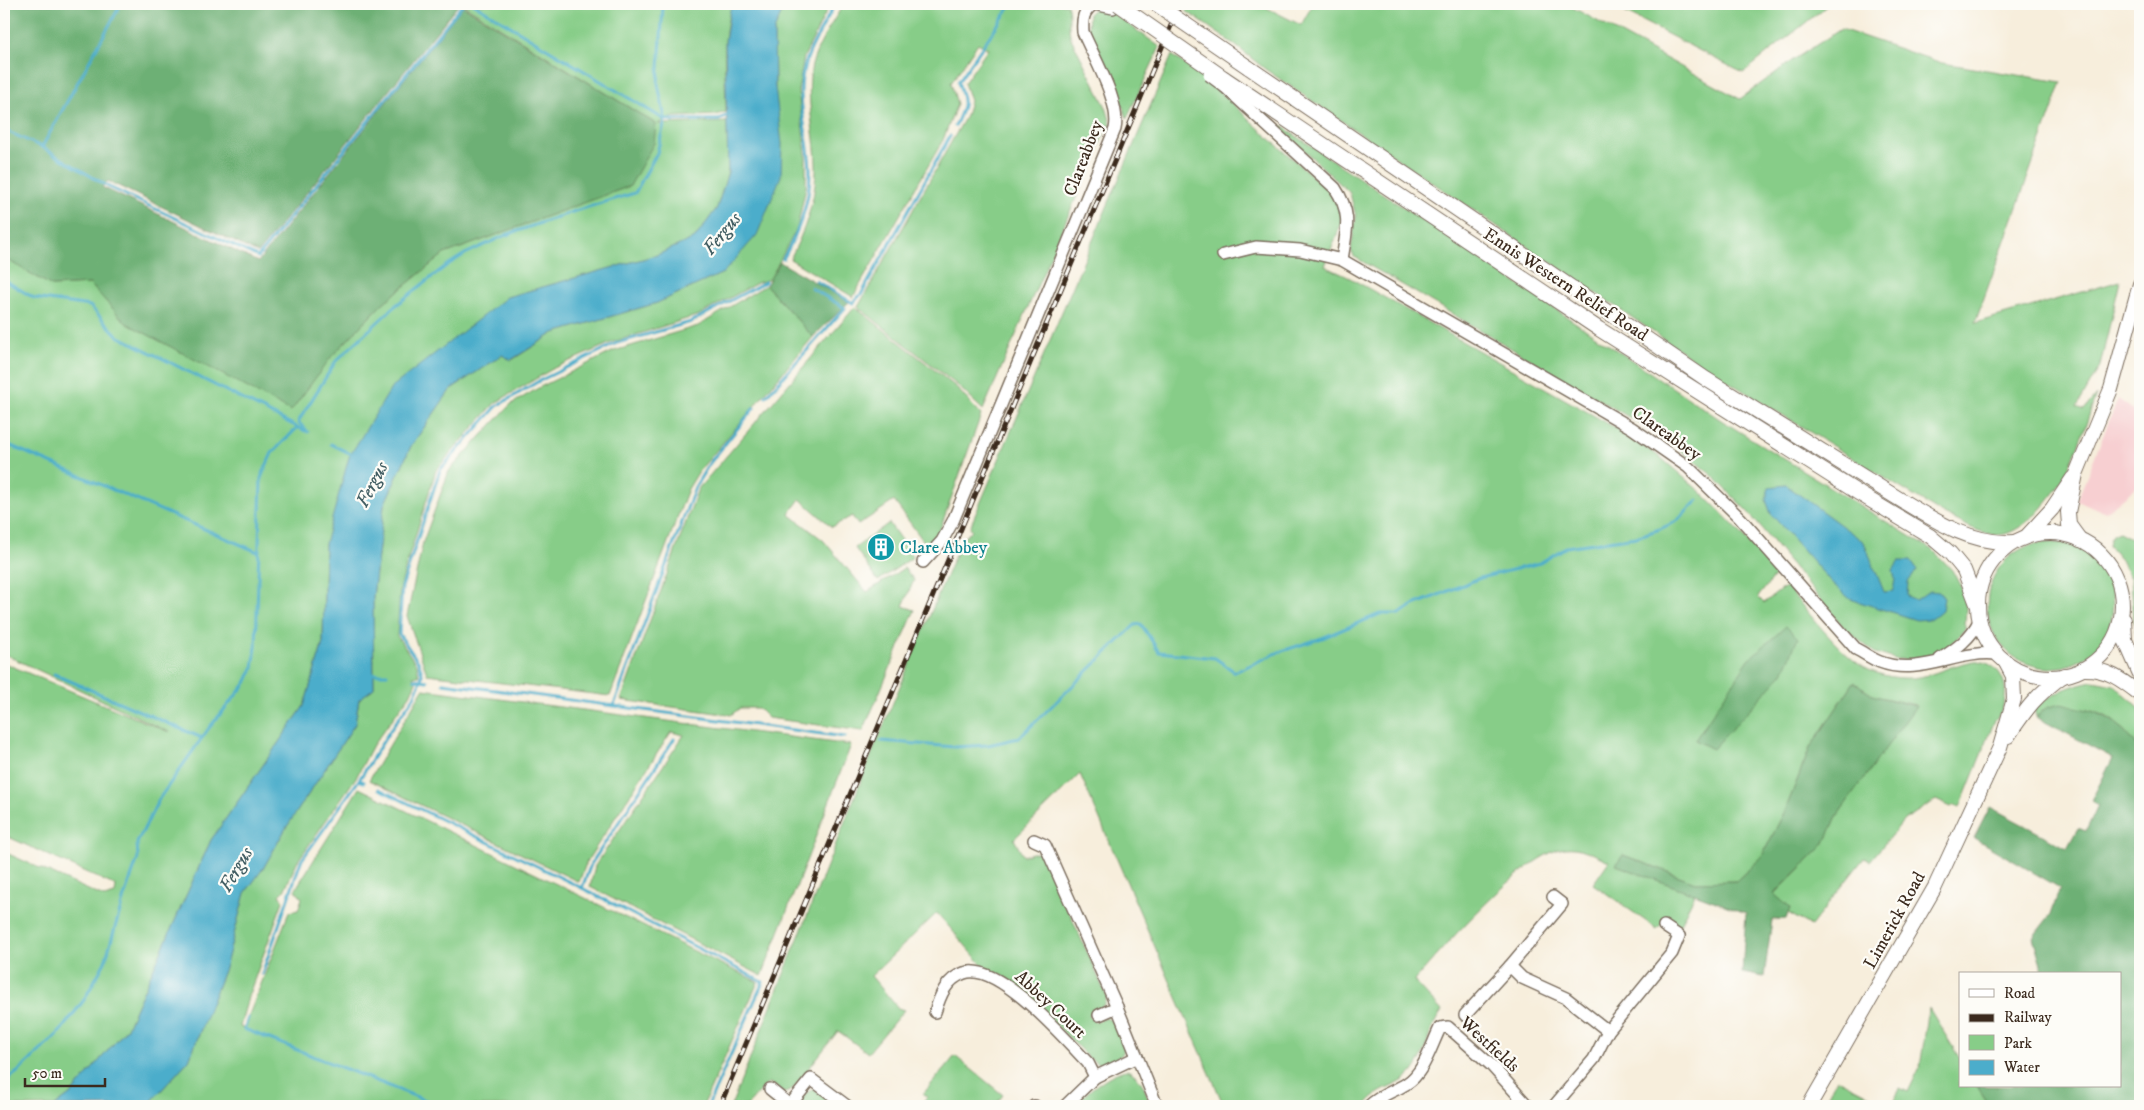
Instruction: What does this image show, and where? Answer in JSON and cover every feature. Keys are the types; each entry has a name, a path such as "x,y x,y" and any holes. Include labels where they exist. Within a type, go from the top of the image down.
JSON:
{"main road":[{"name":"Ennis Western Relief Road","path":"1156,4 1698,373 1896,498 1964,535 1998,543 2020,539"},
{"name":"Ennis Western Relief Road","path":"1116,6 1225,83 1599,329 1860,494 1930,536 1950,553 1964,570 1977,604"},
{"path":"2140,284 2137,308 2111,389 2076,474 2068,512 2069,525 2080,540 2096,551 2109,565 2121,591 2126,640 2140,674"},
{"path":"2000,746 2014,699 2013,676 1979,621 1977,604 1981,582 1987,569 1996,557 2020,539 2052,509 2076,474"},
{"path":"2020,539 2050,534 2080,540"},
{"path":"2083,669 2106,651 2115,638 2121,622 2123,606"},
{"path":"2000,657 2026,672 2064,675 2083,669 2094,669 2110,673 2140,694"},
{"path":"2000,746 2030,703 2064,675"},
{"name":"Limerick Road","path":"1809,1106 1934,887 2000,746"}],"street":[{"name":"Clareabbey","path":"923,562 942,540 953,521 1115,129 1117,119 1115,105 1083,32 1082,20 1087,8 1094,4 1116,6"},
{"path":"1225,83 1335,188 1343,201 1347,213 1342,260"},
{"name":"Clareabbey","path":"1224,255 1256,248 1300,250 1342,260 1632,428 1688,467 1740,518 1856,648 1880,662 1895,666 1912,666 1935,663 1981,652 2000,657"},
{"name":"Clareabbey","path":"1935,663 1956,648 1974,631 1979,621"},
{"path":"1034,840 1045,845 1117,1007 1157,1106"},
{"name":"Westfields","path":"1464,1015 1510,966 1562,904 1553,897"},
{"path":"1554,1106 1594,1060 1608,1031 1672,953 1678,936 1664,926"},
{"path":"1510,966 1522,978 1566,998 1608,1031"},
{"name":"Abbey Court","path":"935,1012 940,995 950,982 964,972 983,973 1000,981 1021,996 1088,1063 1095,1077"},
{"name":"Abbey Court","path":"1099,1015 1117,1007"},
{"name":"Westfields","path":"1369,1106 1377,1098 1407,1083 1414,1077 1420,1069 1440,1028 1448,1027 1491,1065 1528,1106"},
{"path":"1065,1106 1095,1077 1137,1057"},
{"path":"770,1089 791,1105 811,1079 847,1106"}],"shaded area":[{"path":"2118,399 2140,415 2140,484 2106,512 2077,501"}],"green space":[{"path":"4,4 459,4 258,253 108,181 102,187 258,262 463,6 656,124 654,143 630,186 444,254 382,304 331,357 291,411 126,323 90,284 52,286 4,258"},
{"path":"462,4 733,4 726,28 725,42 726,112 716,115 674,117 658,124 727,122 728,172 717,208 695,238 657,255 507,297 325,544 323,643 304,706 211,840 127,1028 71,1094 55,1106 4,1106 4,852 104,897 115,894 116,886 4,835 4,663 169,732 4,654 4,258 52,286 90,284 126,323 291,410 331,357 382,304 444,254 630,186 656,124"},
{"path":"785,4 830,4 804,57 798,91 806,154 806,187 797,228 770,279 757,283 699,315 613,342 554,368 495,403 436,470 400,589 397,636 417,665 419,676 413,676 416,682 410,695 373,745 357,776 297,862 284,891 280,895 283,901 248,997 240,1027 244,1028 289,912 298,910 302,898 295,890 359,788 758,982 703,1106 147,1106 189,1060 225,968 245,893 264,867 286,828 355,724 359,699 374,688 373,597 384,505 411,446 451,389 502,355 512,360 554,333 657,303 723,273 775,87 774,31"},
{"path":"844,4 1067,4 1071,38 1106,107 1112,127 1108,125 983,410 957,385 858,307 966,116 970,101 964,83 988,49 978,43 951,83 957,104 943,140 853,297 790,259 808,217 815,184 816,159 809,92 812,65 821,42"},
{"path":"1190,4 1259,4 1301,25 1313,4 1566,4 1740,99 1793,60 1841,29 1942,63 2062,82 1975,323 2120,281 2100,366 2077,407 2084,410 2096,395 2071,463 2053,494 2041,508 2028,521 2008,533 1994,535 1980,531 1938,511 1708,369 1265,69 1235,45 1186,11"},
{"path":"1609,4 1829,4 1743,73"},
{"path":"1094,9 1110,11 1160,47 1127,118 1115,86 1088,29 1089,13"},
{"path":"1172,55 1216,88 1333,194 1342,211 1341,224 1325,266 1350,278 1614,427 1660,457 1703,494 1739,531 1776,574 1758,597 1764,603 1786,586 1836,644 1858,664 1883,675 1913,678 1972,661 1979,661 1989,664 2002,677 2005,685 2004,703 1995,720 1960,807 1954,805 1951,807 1936,800 1904,820 1870,861 1864,858 1811,926 1788,913 1790,908 1774,895 1824,845 1837,816 1915,705 1875,696 1854,682 1810,748 1785,811 1761,858 1736,881 1695,882 1623,855 1617,865 1695,894 1679,926 1666,919 1657,929 1593,884 1609,861 1577,848 1565,848 1548,854 1507,884 1463,926 1414,981 1442,1011 1437,1018 1421,1058 1412,1073 1401,1082 1376,1095 1365,1106 1224,1106 1080,774 1014,839 1023,856 1040,853 1046,860 1107,997 1103,1006 1089,1015 1094,1022 1106,1018 1114,1022 1124,1042 1121,1056 1101,1065 1089,1058 1022,990 1000,974 985,968 937,913 871,976 898,1008 904,1010 868,1053 838,1031 792,1090 785,1093 770,1083 747,1106 731,1106 879,736 961,541 972,530 970,527"},
{"path":"1271,119 1724,422 1934,551 1952,570 1962,589 1966,607 1965,629 1952,644 1936,655 1915,660 1895,659 1875,653 1844,628 1748,512 1713,476 1668,440 1353,256 1351,249 1356,217 1350,193"},
{"path":"780,262 849,302 813,337 766,285"},
{"path":"766,285 813,337 699,471 688,489 610,696 427,674 407,616 423,542 449,471 510,405 540,387 614,351 698,326"},
{"path":"855,307 956,387 981,415 939,532 927,546 894,501 858,525 852,516 832,527 800,499 789,514 823,540 867,592 904,568 914,580 903,606 915,610 863,731 768,718 758,708 740,708 731,715 621,700 698,489"},
{"path":"889,523 913,557 878,581 855,548"},
{"path":"2119,532 2140,543 2140,654 2135,631 2131,580 2121,560 2109,546 2111,537"},
{"path":"2050,542 2074,547 2095,560 2108,581 2113,605 2108,629 2095,650 2074,663 2050,668 2026,663 2005,650 1992,629 1987,605 1992,581 2005,560 2026,547"},
{"path":"1786,626 1798,638 1783,673 1713,749 1695,740 1749,659"},
{"path":"2093,681 2114,685 2134,702 2140,710 2140,750 2120,726 2110,719 2089,710 2046,708 2036,717 2034,708 2048,698 2068,688"},
{"path":"1854,682 1875,696 1916,706 1837,816 1824,845 1774,894 1790,908 1786,919 1772,920 1764,977 1742,973 1746,913 1616,865 1623,855 1695,882 1736,881 1761,858 1785,811 1810,748"},
{"path":"423,689 851,745 762,976 590,887 595,866 684,735 671,732 587,861 579,882 369,780"},
{"path":"2060,704 2106,717 2122,729 2140,750 2140,1106 1990,1106 1978,1088 2122,1088 2122,972 2043,972 2033,937 2051,914 2060,888 1974,838 1990,807 2067,848 2078,828 2086,831 2098,805 2091,801 2113,758 2036,717 2046,708"},
{"path":"1929,1008 1959,1057 1959,1088 1978,1088 1990,1106 1821,1106 1837,1079 1887,1105 1892,1103 1900,1088 1908,1092 1920,1067"},
{"path":"955,1056 1003,1095 994,1106 919,1106 927,1097 923,1094"},
{"path":"1127,1070 1137,1076 1151,1106 1074,1106 1098,1084 1114,1074"},
{"path":"814,1089 840,1106 799,1106 804,1095"}],"water":[{"name":"Fergus","path":"733,4 785,4 774,31 775,87 782,144 781,176 757,235 723,273 657,303 554,333 511,360 502,355 451,389 411,446 384,505 373,597 374,688 359,699 355,724 286,828 264,867 245,893 225,968 189,1060 147,1106 55,1106 71,1094 127,1028 211,840 304,706 323,643 325,544 349,457 392,387 507,297 657,255 695,238 717,208 728,172 725,42 730,10"},
{"path":"1786,485 1864,542 1884,592 1893,591 1895,579 1893,570 1899,561 1911,561 1917,570 1908,582 1907,596 1916,600 1929,591 1939,592 1944,598 1942,610 1931,619 1916,620 1850,599 1831,582 1771,514 1766,500 1769,487"}],"waterway":[{"path":"42,147 121,4"},
{"path":"4,130 42,147 109,187 258,257 463,4"},
{"path":"474,4 665,120"},
{"path":"783,259 794,239 808,195 810,162 801,99 802,77 813,44 835,4"},
{"path":"955,126 963,104 958,82 1012,4"},
{"path":"663,6 658,84 665,119"},
{"path":"308,432 298,422 336,361 395,306 446,266 465,254 506,235 635,193 657,153 665,120 719,120 730,113"},
{"path":"816,281 853,303 862,293 950,136"},
{"path":"4,280 34,298 90,306 118,336 305,431"},
{"path":"364,782 359,780 389,732 414,697 421,680 422,674 419,663 399,634 402,587 440,470 497,406 539,381 617,343 691,322 765,282"},
{"path":"766,396 845,308 811,288"},
{"path":"614,705 695,487 709,464 754,408"},
{"path":"4,1082 19,1071 59,1033 84,1000 105,962 124,897 138,858 137,843 159,799 209,728 246,683 253,668 256,647 261,478 272,453 297,428"},
{"path":"4,443 258,552"},
{"path":"331,444 353,455"},
{"path":"881,741 955,747 988,745 1019,738 1135,625 1141,624 1159,652 1215,658 1235,672 1279,652 1322,638 1380,614 1399,614 1414,605 1480,578 1540,563 1566,547 1636,537 1660,529 1677,521 1698,500"},
{"path":"54,674 202,738"},
{"path":"370,674 387,674"},
{"path":"414,679 427,681"},
{"path":"443,683 845,737"},
{"path":"582,888 591,864 674,739"},
{"path":"262,974 301,861 359,780"},
{"path":"379,789 582,888 763,982 708,1106"},
{"path":"248,1018 244,1029 440,1106"}],"railway":[{"path":"720,1106 1180,4"}],"place":[{"name":"Clare Abbey","path":"881,547"}]}
